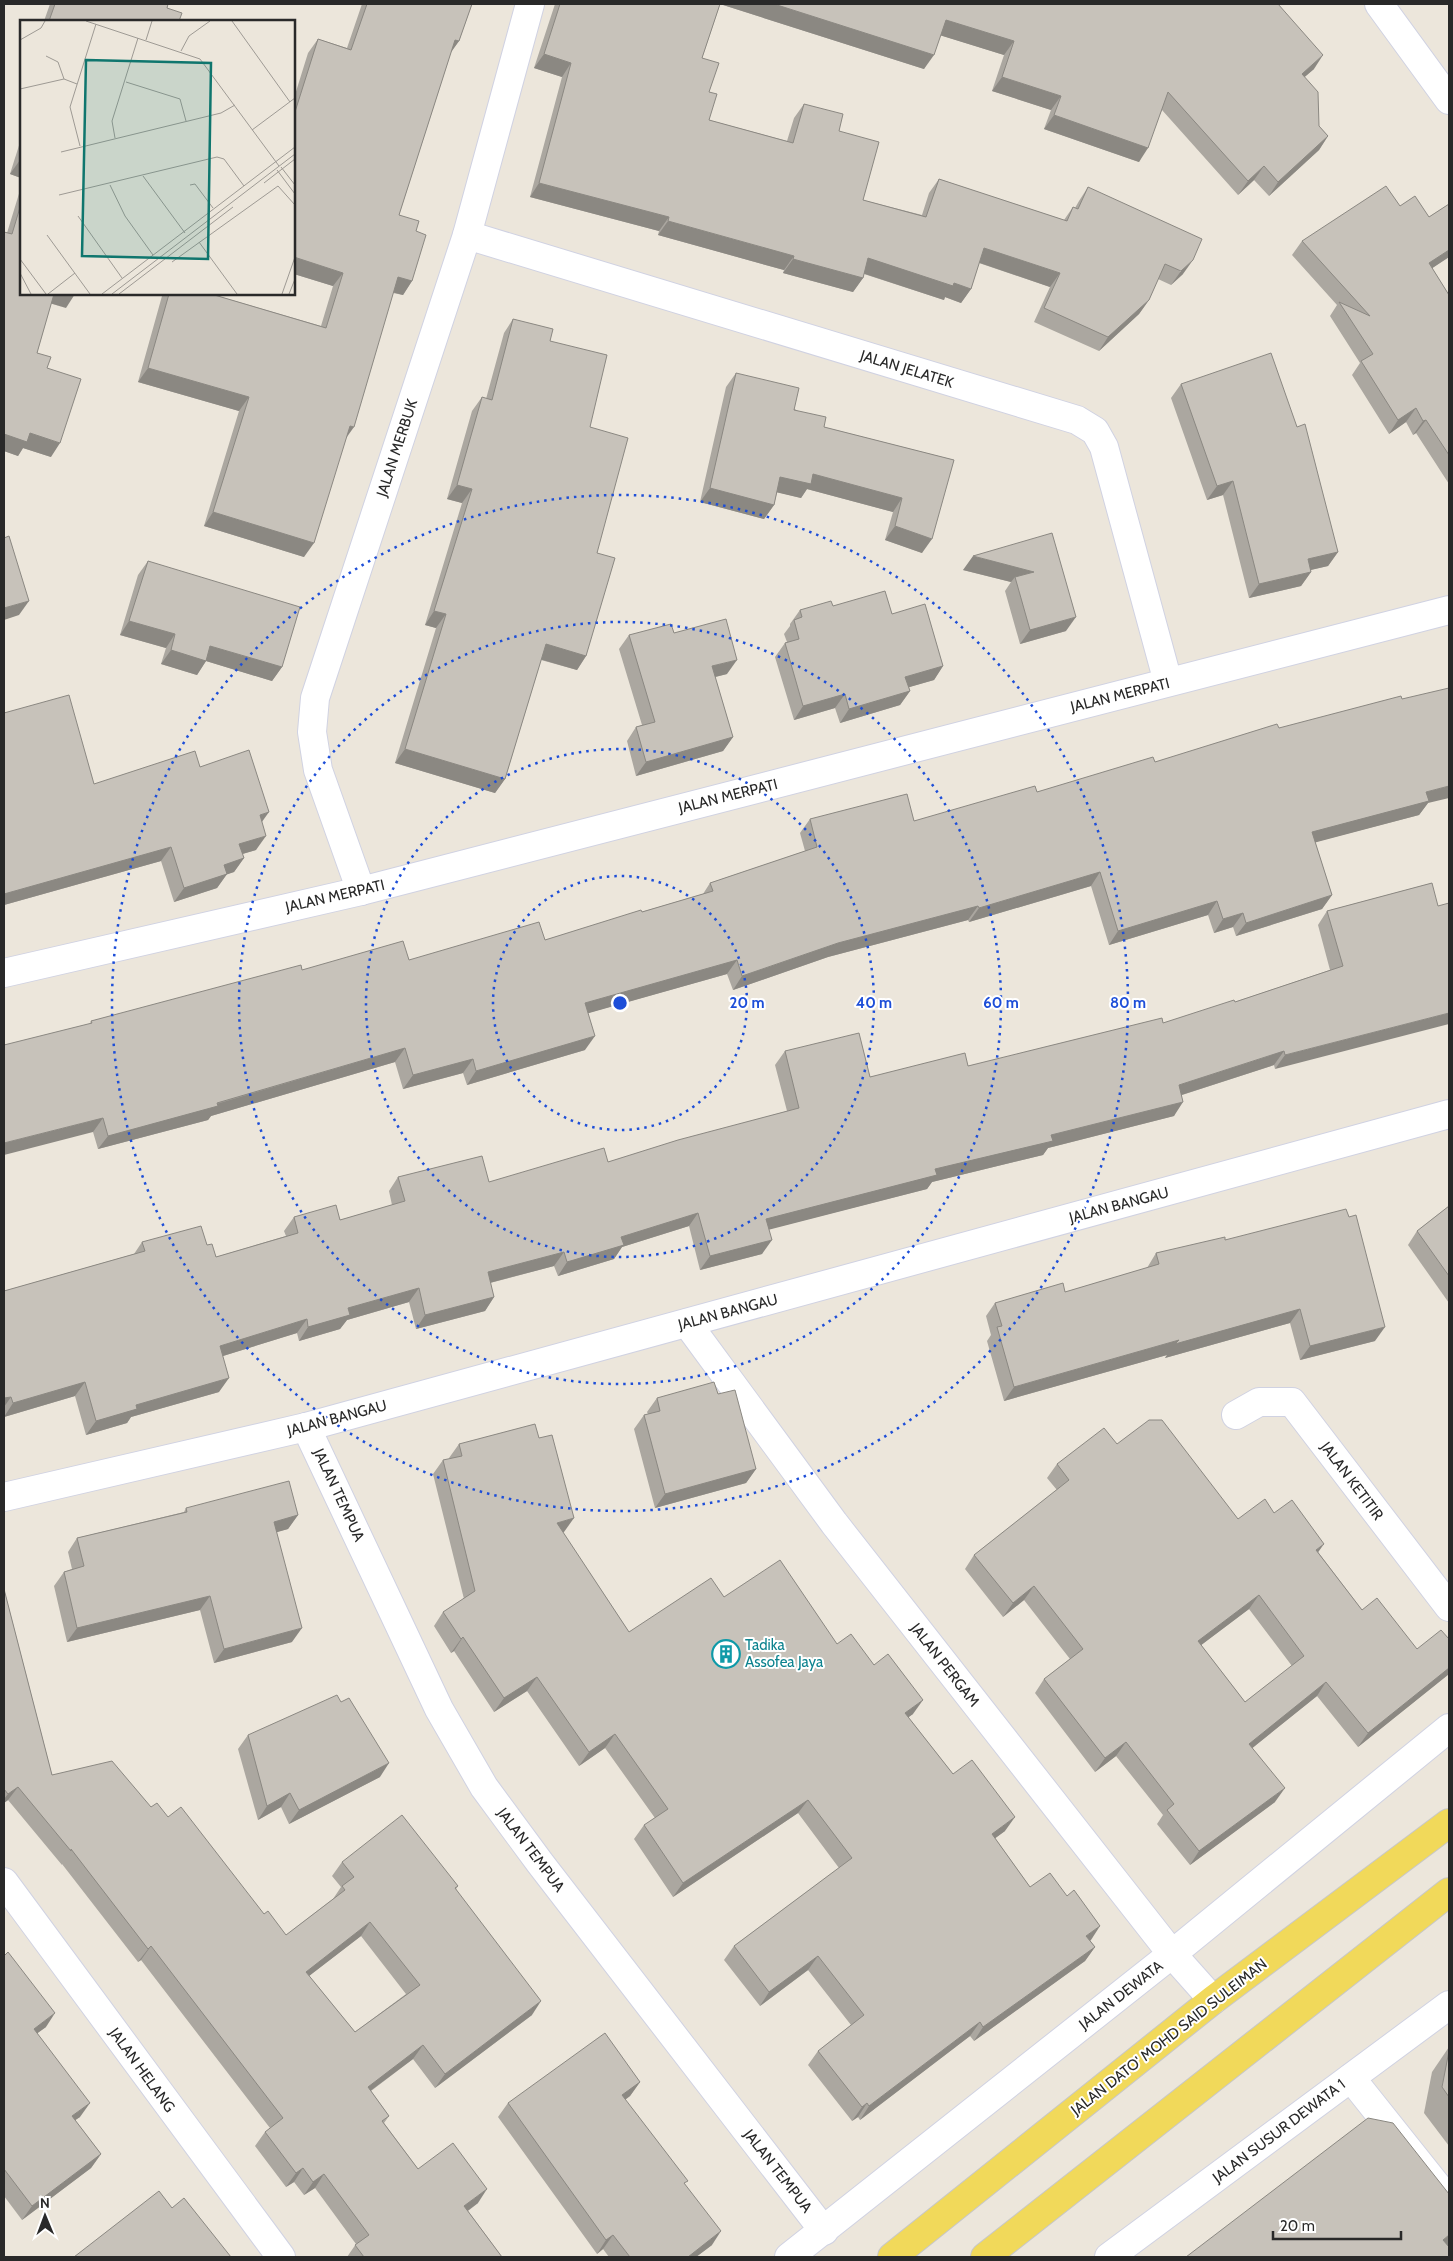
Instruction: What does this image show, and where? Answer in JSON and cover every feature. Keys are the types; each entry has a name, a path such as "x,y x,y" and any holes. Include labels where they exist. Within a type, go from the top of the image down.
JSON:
{"main road":[{"name":"JALAN DATO' MOHD SAID SULEIMAN","path":"892,2257 1213,2000 1449,1823"},
{"path":"985,2257 1449,1892"}],"street":[{"name":"JALAN MERBUK","path":"361,891 318,770 312,732 315,698 466,234 530,4"},
{"path":"1379,4 1449,100"},
{"name":"JALAN JELATEK","path":"466,234 1078,420 1095,431 1104,447 1168,682"},
{"name":"JALAN MERPATI","path":"4,973 361,891 1449,610"},
{"name":"JALAN BANGAU","path":"4,1497 306,1427 1449,1114"},
{"name":"JALAN PERGAM","path":"687,1323 834,1524 1172,1954 1213,2000"},
{"name":"JALAN KETITIR","path":"1236,1415 1258,1402 1292,1402 1449,1607"},
{"name":"JALAN TEMPUA","path":"306,1427 439,1709 484,1786 540,1864 824,2231"},
{"name":"JALAN DEWATA","path":"789,2257 1172,1954 1449,1728"},
{"name":"JALAN HELANG","path":"4,1882 281,2257"},
{"name":"JALAN SUSUR DEWATA 1","path":"1109,2257 1449,2005"},
{"path":"1351,2078 1449,2201"}],"building":[{"path":"55,4 168,4 167,8 182,13 179,20 49,20"},
{"path":"367,4 472,4 459,41 455,40 399,215 419,221 416,231 426,235 412,281 398,277 354,427 350,426 314,543 213,512 249,397 148,368 169,295 214,295 326,328 343,273 295,257 295,112 318,39 351,50"},
{"path":"560,4 720,4 702,58 719,63 709,92 717,94 709,120 793,143 804,104 843,114 839,131 879,142 863,200 926,217 939,179 1067,221 1073,207 1078,209 1088,187 1202,239 1193,260 1181,271 1165,264 1149,300 1108,337 1044,308 1060,273 984,248 971,289 954,283 953,286 868,258 863,278 793,259 794,256 668,221 669,217 539,183 571,63 544,54"},
{"path":"774,4 1278,4 1323,55 1302,74 1318,92 1319,126 1328,136 1278,182 1264,166 1248,181 1168,92 1148,148 1054,115 1061,96 1002,77 1014,41 946,20 934,55"},
{"path":"1386,186 1400,206 1415,196 1429,217 1449,204 1449,250 1429,263 1449,295 1449,455 1426,420 1423,421 1416,408 1398,420 1361,361 1373,354 1339,302 1370,316 1302,241"},
{"path":"20,207 20,295 54,295 37,353 51,357 47,368 81,379 60,443 30,433 27,442 4,434 4,232 12,234"},
{"path":"513,319 553,329 550,341 607,355 590,427 628,438 597,553 615,558 586,656 546,644 505,779 405,749 446,614 434,611 472,489 457,485 482,397 492,400"},
{"path":"1271,353 1297,427 1305,424 1338,552 1308,559 1311,572 1259,584 1233,481 1217,486 1181,384"},
{"path":"736,373 799,388 794,410 826,417 824,427 954,460 932,539 895,526 902,498 813,474 811,484 780,477 774,505 710,488"},
{"path":"1052,533 1076,617 1030,630 1015,577 1034,572 973,556"},
{"path":"9,536 29,601 4,608 4,538"},
{"path":"148,561 300,607 282,667 210,646 206,661 171,650 175,634 129,621"},
{"path":"885,591 892,614 925,604 943,666 905,677 910,691 849,709 845,694 803,706 785,643 799,639 794,620 802,617 800,610 831,601 833,606"},
{"path":"726,619 737,660 712,666 733,737 646,762 636,727 655,722 629,635 671,624 674,633"},
{"path":"1449,688 1449,786 1426,792 1429,801 1312,832 1332,895 1246,923 1243,913 1223,919 1217,901 1118,931 1100,872 979,908 978,906 838,943 742,976 737,960 585,1003 595,1036 476,1071 473,1059 413,1075 405,1048 217,1103 218,1106 108,1136 103,1118 4,1143 4,1045 92,1023 91,1021 301,965 302,970 403,941 409,960 539,922 545,940 641,910 642,912 713,891 710,883 817,847 810,819 907,794 914,821 1035,786 1037,792 1153,757 1155,762 1277,724 1279,728 1401,696 1402,699"},
{"path":"69,695 94,784 195,751 200,767 249,750 269,812 260,815 266,836 239,844 244,858 224,865 227,874 184,888 171,847 4,894 4,713"},
{"path":"1432,883 1438,906 1449,903 1449,1013 1285,1055 1284,1051 1179,1085 1183,1102 1051,1135 1053,1141 935,1169 937,1175 766,1219 772,1240 710,1256 698,1213 621,1237 624,1245 567,1262 564,1252 488,1272 494,1297 425,1315 419,1288 348,1308 350,1315 308,1327 307,1319 220,1346 229,1378 136,1405 137,1409 96,1421 85,1382 13,1403 11,1397 4,1398 4,1291 145,1251 142,1242 201,1226 207,1245 212,1244 216,1257 298,1233 294,1217 336,1205 340,1220 405,1201 398,1177 482,1156 489,1182 604,1148 608,1162 678,1140 799,1108 785,1051 859,1033 870,1077 965,1053 968,1066 1162,1018 1163,1023 1234,1000 1235,1002 1343,966 1327,911"},
{"path":"1449,1206 1449,1276 1417,1231"},
{"path":"1346,1209 1349,1217 1356,1215 1385,1327 1310,1346 1300,1309 1175,1344 1179,1340 1014,1387 997,1327 1002,1326 995,1303 1063,1283 1065,1292 1159,1264 1156,1253 1225,1237 1225,1240"},
{"path":"714,1382 718,1394 735,1390 756,1469 665,1494 644,1415 660,1411 657,1398"},
{"path":"1149,1420 1162,1420 1238,1519 1265,1499 1274,1513 1292,1500 1324,1544 1316,1550 1362,1610 1377,1598 1417,1649 1441,1630 1449,1639 1449,1668 1368,1733 1326,1682 1249,1744 1285,1788 1199,1851 1167,1810 1174,1804 1126,1742 1105,1758 1044,1679 1083,1649 1034,1586 1013,1603 974,1555 1069,1480 1057,1464 1104,1428 1117,1444","holes":["1259,1595 1304,1656 1245,1702 1198,1641"]},
{"path":"535,1424 539,1438 552,1435 574,1518 557,1523 629,1632 711,1578 724,1597 780,1560 837,1644 851,1634 874,1665 888,1654 923,1700 905,1713 953,1774 972,1760 1015,1817 992,1834 1030,1887 1050,1873 1067,1896 1074,1890 1100,1926 1086,1936 1095,1947 983,2027 980,2022 869,2106 867,2103 862,2107 818,2051 864,2015 818,1956 769,1992 734,1946 852,1858 808,1800 683,1883 644,1825 668,1809 615,1734 589,1752 537,1677 504,1698 463,1637 461,1639 443,1612 475,1591 443,1460 462,1456 459,1444"},
{"path":"289,1481 298,1515 274,1522 302,1628 224,1649 210,1596 77,1628 64,1572 84,1566 77,1538 187,1512 186,1508"},
{"path":"4,1589 52,1775 112,1761 151,1807 157,1803 168,1817 181,1807 264,1914 268,1911 286,1935 345,1890 342,1886 354,1877 342,1862 402,1815 458,1886 455,1888 541,2001 445,2074 423,2045 368,2087 389,2116 382,2121 418,2169 453,2143 487,2189 464,2206 502,2257 364,2257 355,2245 369,2235 324,2174 313,2182 303,2168 296,2173 265,2132 283,2118 151,1946 148,1949 71,1849 71,1851 18,1787 8,1794 4,1789","holes":["370,1922 420,1985 355,2032 306,1972"]},
{"path":"337,1695 341,1702 349,1698 389,1763 299,1810 290,1793 267,1806 248,1735"},
{"path":"8,1952 55,2013 34,2029 90,2103 72,2116 101,2154 32,2206 4,2169 4,1956"},
{"path":"605,2033 640,2082 622,2095 688,2181 684,2183 721,2231 688,2257 630,2257 613,2235 606,2240 508,2103"},
{"path":"1449,2051 1449,2097 1442,2087"},
{"path":"1368,2118 1393,2123 1449,2194 1449,2235 1443,2240 1449,2247 1449,2257 1186,2257"},
{"path":"159,2191 172,2208 184,2198 231,2257 74,2257"}],"place":[{"name":"Tadika Assofea Jaya","path":"726,1654"}]}
